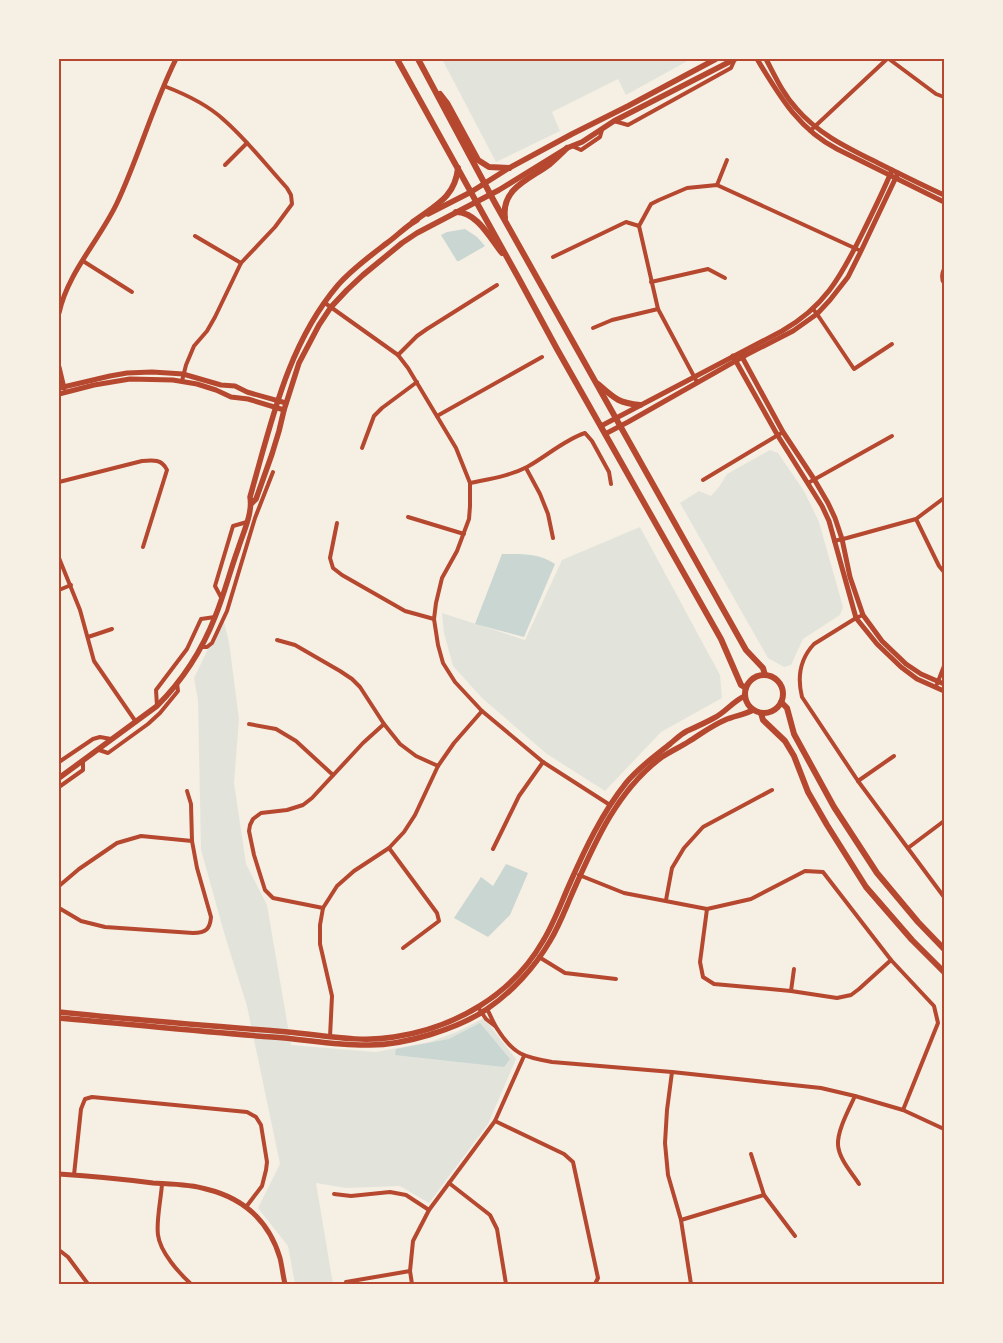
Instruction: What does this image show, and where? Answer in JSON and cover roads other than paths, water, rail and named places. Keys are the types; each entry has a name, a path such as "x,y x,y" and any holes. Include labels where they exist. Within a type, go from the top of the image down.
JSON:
{"main road":[{"path":"397,59 557,349 721,640 740,685 746,688"},
{"path":"418,59 505,222 615,418 746,650 763,668 765,675"},
{"path":"413,222 471,192 509,168 572,134 716,59"},
{"path":"251,504 256,500 280,431 285,407 299,362 331,308 363,275 417,233 476,202 569,147 582,142 602,127 735,59"},
{"path":"427,74 447,103 478,160 488,167 509,168"},
{"path":"505,222 504,204 514,188 551,163 569,147 572,134"},
{"path":"59,778 158,706 171,692 202,647 222,599 247,522 251,504 250,497 278,401 298,347 325,303 340,284 369,256 446,198 454,186 458,168"},
{"path":"456,212 462,212 470,216 484,230 518,277"},
{"path":"397,236 405,238 417,233"},
{"path":"595,382 620,402 640,405"},
{"path":"765,675 774,678 780,685 783,693 778,708 767,713 752,710 746,702 746,688 753,678 765,675"},
{"path":"59,1018 330,1039 367,1039 394,1038 421,1031 483,1008 537,956 600,822 634,773 681,734 719,716 737,699 745,696"},
{"path":"781,702 787,708 794,734 834,807 872,865 918,922 944,950"},
{"path":"612,806 634,782 670,751 688,743 707,729 725,720 746,714 752,710"},
{"path":"761,713 763,720 785,741 794,756 808,792 866,886 912,940 944,972"},
{"path":"59,1012 330,1039"}],"street":[{"path":"59,313 68,286 102,231 120,197 176,59"},
{"path":"614,121 628,125 731,68 735,59"},
{"path":"757,59 782,100 795,117 944,202"},
{"path":"766,59 782,89 812,128"},
{"path":"812,128 888,59 936,94 944,97"},
{"path":"164,86 188,96 224,119 287,188 291,194 292,204 241,263 215,317 207,331 194,346 182,381"},
{"path":"225,165 247,143"},
{"path":"718,185 727,160"},
{"path":"894,174 944,195"},
{"path":"741,355 793,324 813,309 828,294 840,276 894,174"},
{"path":"601,426 694,376 793,331 818,314 843,283 861,251 894,174"},
{"path":"697,382 658,309 651,282 639,226 651,204 687,188 718,185 861,251"},
{"path":"553,257 626,222 639,226"},
{"path":"195,236 241,263"},
{"path":"83,261 132,292"},
{"path":"651,282 708,269 725,278"},
{"path":"944,269 942,272 944,283"},
{"path":"398,355 422,332 496,286"},
{"path":"325,303 398,355 417,382 456,448 470,483 469,519 457,551 442,578 437,597 434,619 443,663 455,682 482,711 543,762 612,806"},
{"path":"593,328 612,320 658,309"},
{"path":"813,309 854,369 892,344"},
{"path":"741,355 783,432 814,478 828,503 842,539 850,577 864,615 882,641 906,664 921,674 944,684"},
{"path":"437,416 542,357"},
{"path":"605,434 697,382 734,358"},
{"path":"734,358 778,436 822,506 829,521 856,618 877,644 901,667 917,679 944,691"},
{"path":"59,367 63,389"},
{"path":"59,394 63,389 110,376 152,372 183,374 221,385 235,386 247,392 278,401 285,407"},
{"path":"63,389 130,379 151,378 182,381 208,387 231,397 248,399 276,408 285,407"},
{"path":"362,448 374,416 417,382"},
{"path":"703,480 783,432"},
{"path":"470,483 526,468 575,436 585,433 592,441 609,472 611,484"},
{"path":"808,483 892,436"},
{"path":"59,482 142,461 159,461 167,470 143,547"},
{"path":"526,468 548,514 553,538"},
{"path":"202,647 207,647 212,643 227,611 255,518 273,472"},
{"path":"834,540 916,519 944,498"},
{"path":"408,517 464,534"},
{"path":"916,519 938,566 944,572"},
{"path":"222,599 214,586 228,541 233,526 247,522"},
{"path":"337,523 330,558 333,568 342,576 405,611 434,619"},
{"path":"240,542 247,544"},
{"path":"59,558 71,585 94,661 136,722"},
{"path":"59,590 71,585"},
{"path":"864,615 814,644 809,650 800,667 799,684 802,697 858,780 944,897"},
{"path":"158,706 156,690 186,648 201,619 215,618"},
{"path":"88,638 112,629"},
{"path":"277,640 295,646 352,679 360,687 384,724 400,744 416,756 438,766"},
{"path":"936,688 944,666"},
{"path":"98,750 108,753 148,724 178,691 177,683"},
{"path":"330,1039 332,996 320,944 320,925 323,908 337,886 354,871 389,848 404,832 415,815 438,766 454,743 482,711"},
{"path":"249,724 276,729 296,740 333,775"},
{"path":"323,908 273,898 265,890 254,855 249,831 250,825 261,813 287,810 303,805 312,798 362,743 384,724"},
{"path":"59,762 93,739 100,737 112,739"},
{"path":"858,780 894,756"},
{"path":"59,788 83,770 84,760"},
{"path":"493,849 518,796 543,762"},
{"path":"666,900 672,868 684,848 702,827 772,790"},
{"path":"59,908 81,921 104,926 193,934 201,933 207,929 211,917 197,868 192,841 192,804 187,791"},
{"path":"908,848 944,821"},
{"path":"59,886 79,869 118,843 141,836 192,841"},
{"path":"389,848 437,913 439,921 403,948"},
{"path":"577,874 624,893 707,909 751,899 805,870 823,872 891,960 934,1006 938,1023 902,1110"},
{"path":"707,909 700,962 703,977 714,984 791,991 837,998 851,995 891,960"},
{"path":"537,956 565,973 616,979"},
{"path":"791,991 794,969"},
{"path":"483,1008 507,1044 524,1056 552,1062 672,1072 821,1088 902,1110 944,1129"},
{"path":"412,1284 410,1271 413,1241 429,1210 495,1121 524,1056"},
{"path":"672,1072 665,1144 668,1175 681,1220 691,1284"},
{"path":"855,1096 841,1127 838,1146 845,1163 860,1184"},
{"path":"74,1175 80,1109 86,1100 92,1097 247,1112 253,1114 261,1126 267,1162 262,1186 246,1207"},
{"path":"495,1121 564,1154 573,1162 598,1278 595,1284"},
{"path":"751,1154 764,1195 795,1236"},
{"path":"59,1174 204,1188 234,1199 246,1207 265,1227 274,1241 280,1259 284,1284"},
{"path":"449,1183 490,1215 497,1229 506,1284"},
{"path":"162,1184 159,1242 182,1276 190,1284"},
{"path":"334,1194 351,1196 390,1192 406,1196 429,1210"},
{"path":"681,1220 764,1195"},
{"path":"59,1250 68,1257 88,1284"},
{"path":"346,1282 410,1271"}]}
